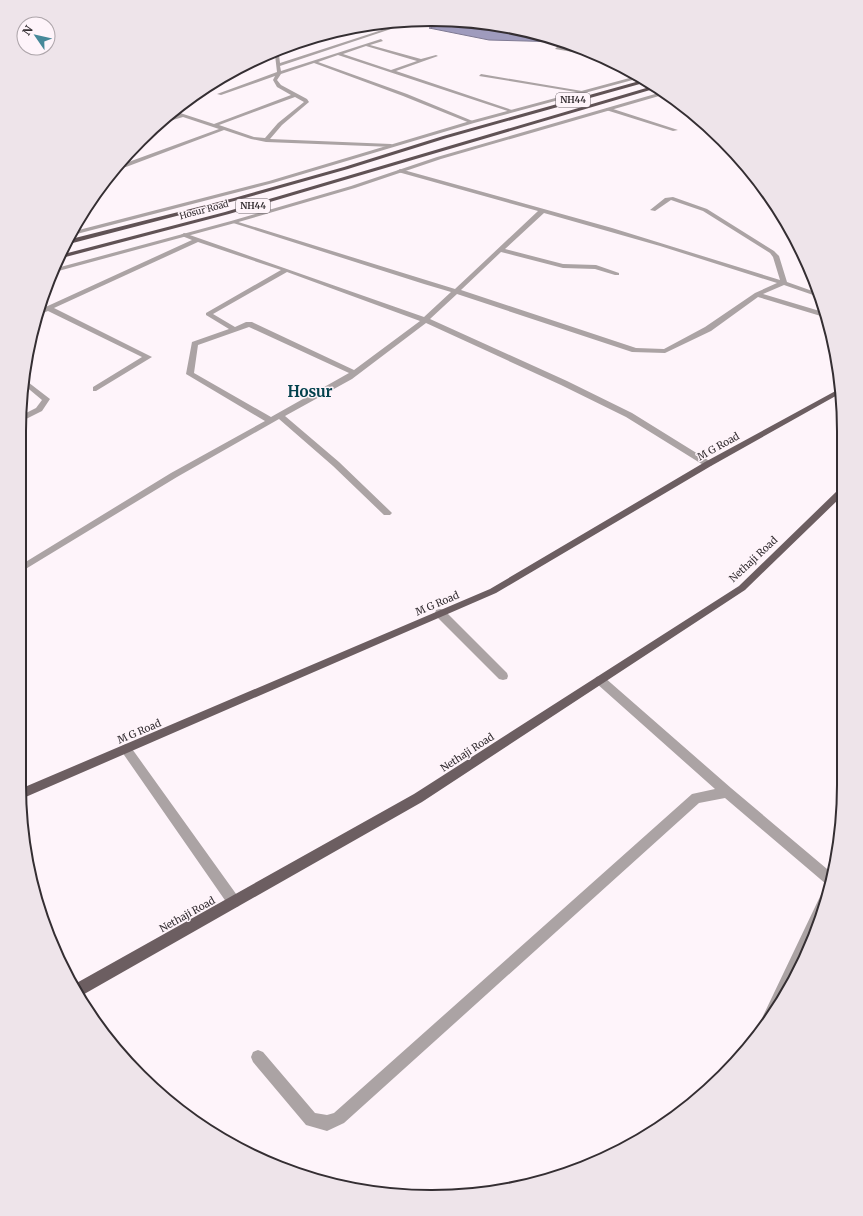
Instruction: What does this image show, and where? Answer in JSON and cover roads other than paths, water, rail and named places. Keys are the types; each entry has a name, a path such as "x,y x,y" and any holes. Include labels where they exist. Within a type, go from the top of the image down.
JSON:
{"highway":[{"name":"NH44","path":"444,138 639,83"},
{"name":"NH44","path":"447,147 648,89"},
{"path":"436,133 444,138"},
{"name":"Hosur Road","path":"74,241 236,199 346,168 444,138"},
{"path":"447,147 459,152"},
{"name":"Hosur Road","path":"67,255 227,213 345,179 447,147"}],"main road":[{"name":"M G Road","path":"26,791 493,590 708,464 835,393"},
{"name":"Nethaji Road","path":"81,988 418,798 742,588 837,496"}],"street":[{"path":"278,65 392,28"},
{"path":"219,94 381,40"},
{"path":"366,45 422,61"},
{"path":"557,48 567,50"},
{"path":"339,54 513,111"},
{"path":"392,72 436,56"},
{"path":"266,140 280,124 307,102 279,86 275,80 279,73 277,57"},
{"path":"313,62 398,92 472,122"},
{"path":"481,75 582,92"},
{"path":"79,232 271,182 472,122 632,79"},
{"path":"213,126 295,95"},
{"path":"60,269 233,222 353,187 459,152 658,95"},
{"path":"608,109 675,130"},
{"path":"175,118 181,116 266,140 392,146"},
{"path":"126,165 223,129"},
{"path":"400,171 646,240 812,293"},
{"path":"653,210 667,199 671,198 713,214 772,252 776,256 784,283"},
{"path":"26,566 174,475 355,373 425,320 542,211"},
{"path":"233,222 426,283 456,291 635,350 665,351 708,329 757,294 784,283"},
{"path":"184,235 425,320 564,383 630,415 708,464"},
{"path":"48,308 197,240"},
{"path":"500,250 563,266 596,267 617,274"},
{"path":"234,329 208,314 286,270"},
{"path":"757,294 819,314"},
{"path":"48,308 148,357 96,389"},
{"path":"271,421 190,374 195,344 249,324 355,373"},
{"path":"27,416 40,409 44,405 46,398 29,385"},
{"path":"280,416 336,464 387,513"},
{"path":"440,613 503,676"},
{"path":"600,680 727,792 826,876"},
{"path":"126,749 234,902"},
{"path":"258,1057 311,1120 327,1123 339,1118 696,798 727,792"},
{"path":"791,971 807,938"}],"district":[{"name":"Hosur","path":"310,392"}]}
